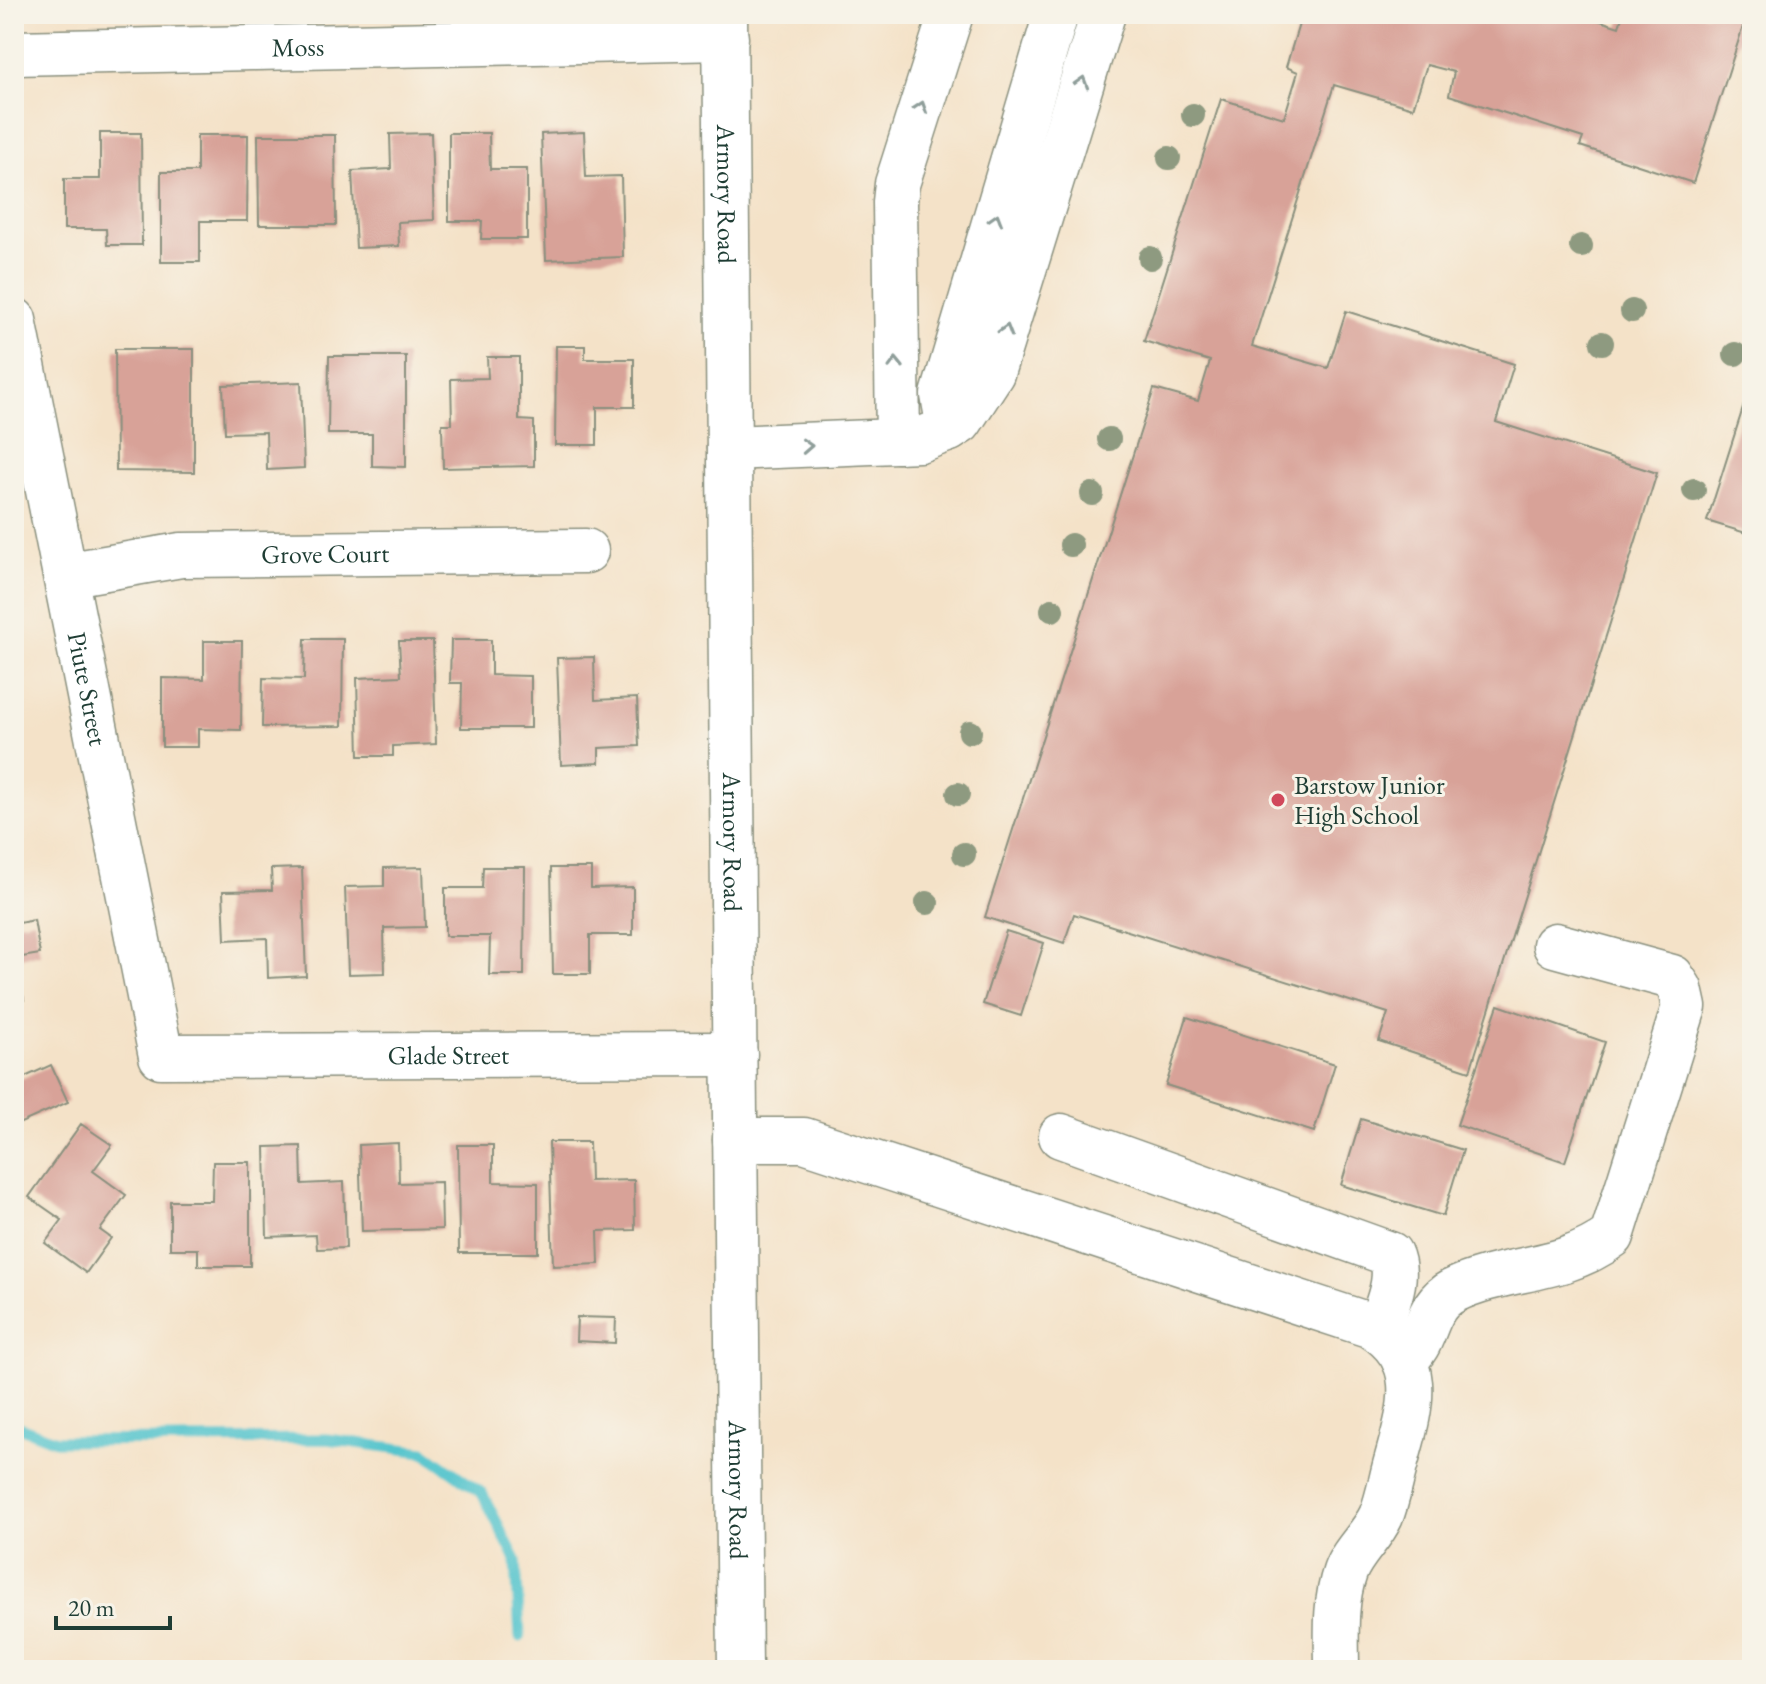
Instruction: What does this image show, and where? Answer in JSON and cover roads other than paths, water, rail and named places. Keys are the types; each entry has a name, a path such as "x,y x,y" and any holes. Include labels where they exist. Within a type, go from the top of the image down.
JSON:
{"street":[{"path":"898,441 897,184 951,14"},
{"path":"949,429 943,395 1056,14"},
{"path":"729,448 919,440 960,422 992,373 1103,14"},
{"name":"Moss","path":"14,53 726,26"},
{"name":"Armory Road","path":"726,26 740,1670"},
{"name":"Piute Street","path":"14,320 161,1056"},
{"name":"Grove Court","path":"65,575 181,555 586,551"},
{"path":"735,1140 804,1140 1414,1353 1433,1306 1452,1291 1480,1281 1569,1261 1612,1236 1684,1007 1680,989 1672,977 1555,945"},
{"name":"Glade Street","path":"161,1056 735,1054"},
{"path":"1061,1136 1390,1254 1395,1265 1392,1345 1411,1383 1411,1408 1381,1516 1345,1571 1338,1608 1337,1670"}],"waterway":[{"path":"14,1425 56,1441 327,1439 424,1452 482,1493 516,1560 520,1637"}],"place":[{"name":"Barstow Junior High School","path":"1278,800"}]}
